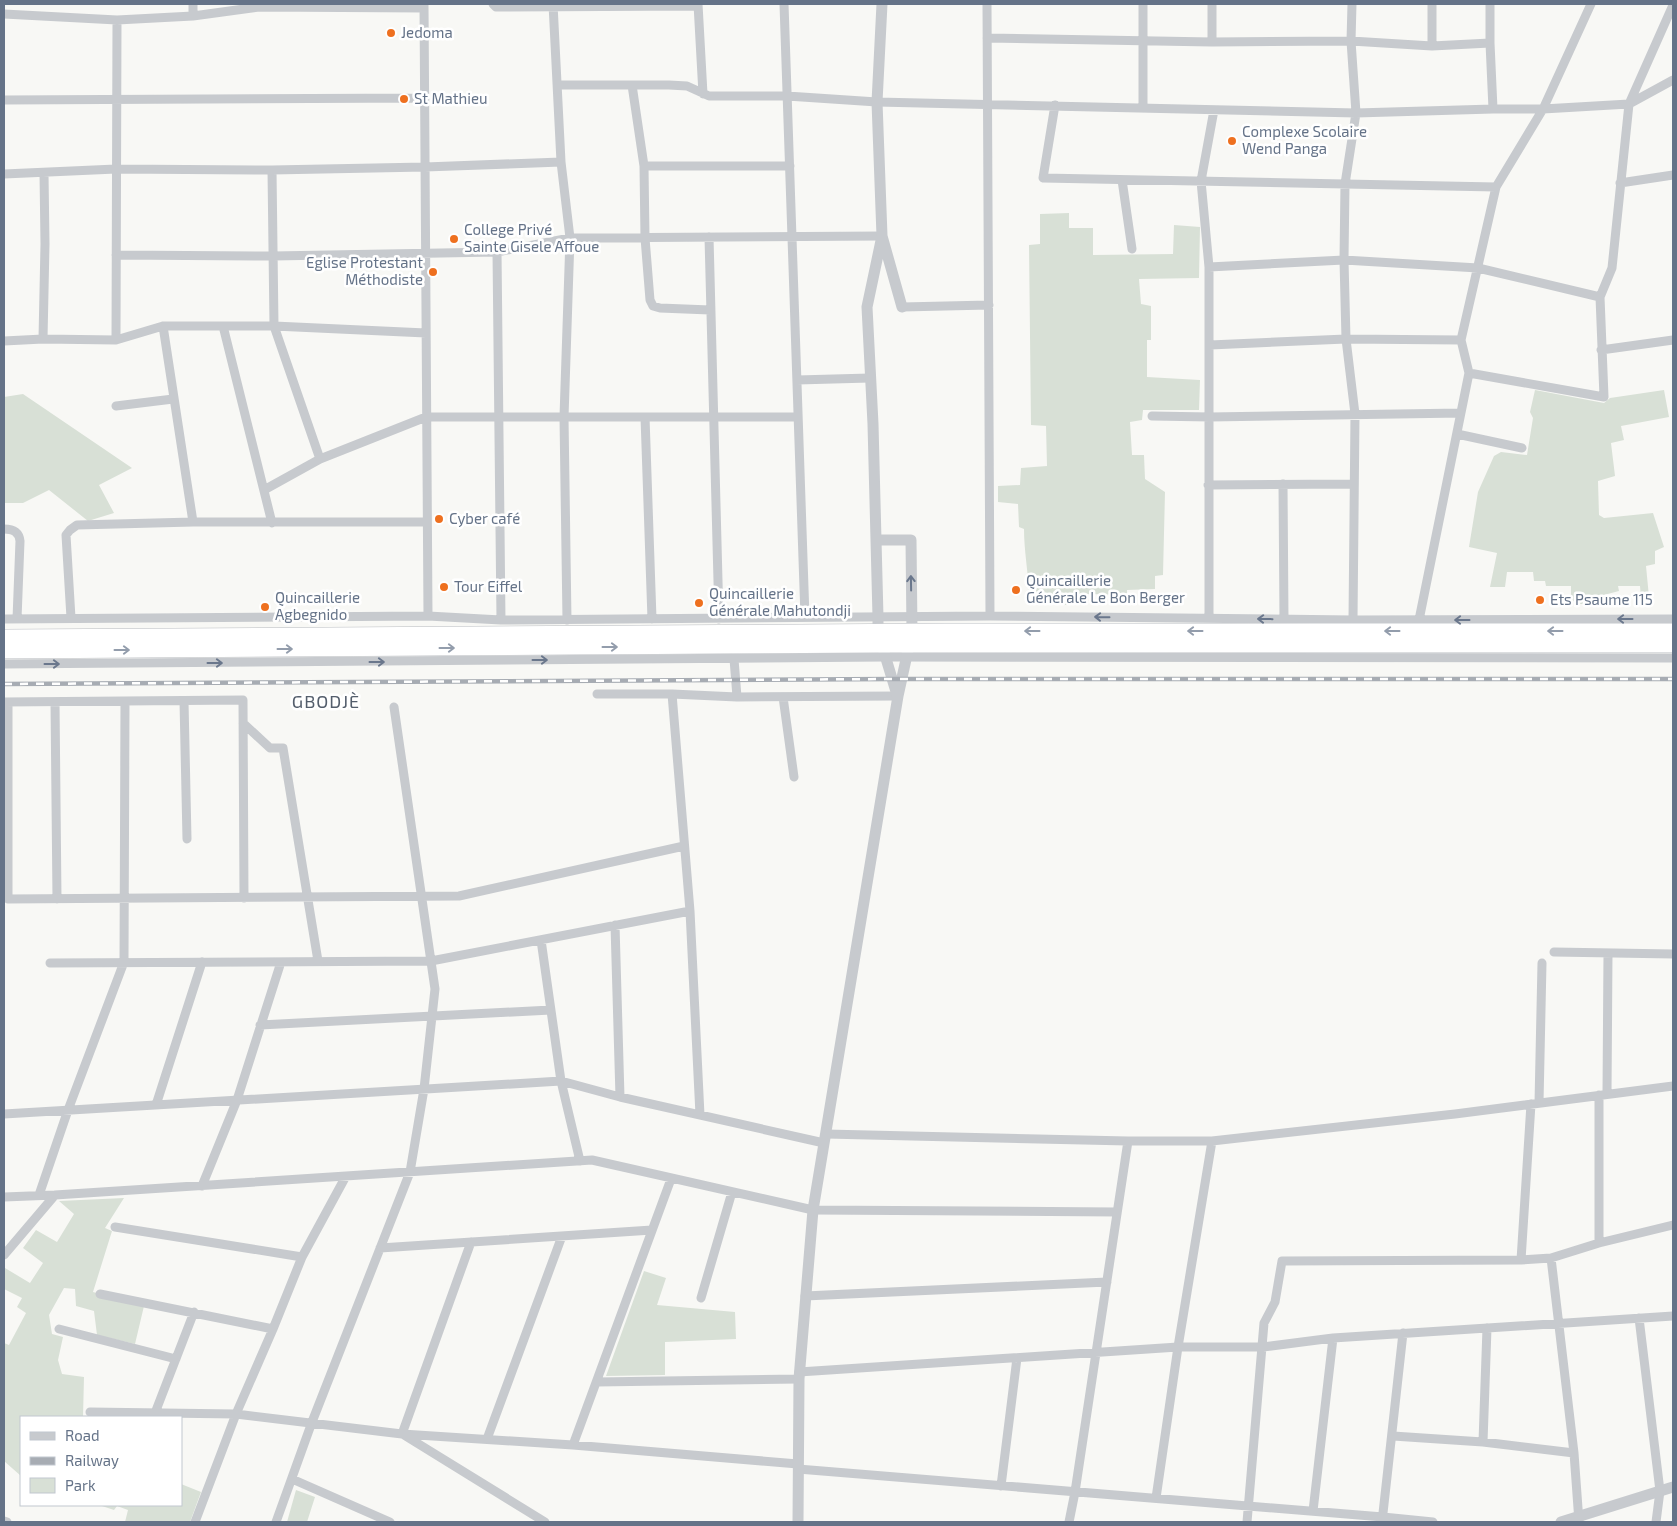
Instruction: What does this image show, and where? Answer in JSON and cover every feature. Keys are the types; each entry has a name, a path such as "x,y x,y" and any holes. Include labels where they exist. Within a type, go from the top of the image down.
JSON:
{"highway":[{"path":"4,637 910,638 1673,631"},
{"path":"4,651 881,638"},
{"path":"910,638 1673,645"}],"street":[{"path":"193,4 193,16"},
{"path":"493,4 496,7 698,5 703,94"},
{"path":"784,4 805,618"},
{"path":"882,4 877,102 882,236 868,307 881,638 898,696"},
{"path":"987,4 990,616"},
{"path":"1143,108 1144,4"},
{"path":"1212,4 1212,42"},
{"path":"1352,4 1351,41 1356,113 1345,184 1344,260 1346,339 1355,414 1353,620"},
{"path":"1432,4 1432,46"},
{"path":"1490,4 1493,109"},
{"path":"1418,620 1469,373 1461,340 1496,187 1543,109 1590,4"},
{"path":"4,14 117,20 193,16 259,5 424,6 428,616"},
{"path":"553,5 561,162 570,238 564,417 567,620"},
{"path":"1469,373 1604,397 1600,297 1612,268 1629,104 1673,5"},
{"path":"116,340 117,20"},
{"path":"987,38 1212,42 1351,41 1432,46 1490,43"},
{"path":"558,85 687,86 709,96 787,96 877,102 1356,113 1543,109 1629,104 1671,82"},
{"path":"632,85 644,166 645,238 650,300 654,306 660,308 710,310"},
{"path":"4,100 425,98"},
{"path":"1056,105 1043,178 1496,187"},
{"path":"1208,618 1209,267 1201,181 1214,110"},
{"path":"4,174 116,168 272,170 561,162"},
{"path":"644,166 790,166"},
{"path":"272,170 274,326 320,459"},
{"path":"43,339 44,173"},
{"path":"1620,183 1673,175"},
{"path":"1122,180 1132,249"},
{"path":"116,254 274,256 497,252 570,238 882,236"},
{"path":"882,236 902,306 989,305"},
{"path":"708,237 719,619"},
{"path":"497,252 502,620"},
{"path":"1209,267 1344,260 1478,268 1600,297"},
{"path":"4,341 43,339 116,340 163,326 274,326 426,333"},
{"path":"163,326 193,522"},
{"path":"223,326 272,523"},
{"path":"1210,345 1346,339 1461,340"},
{"path":"1601,350 1673,340"},
{"path":"797,380 870,378"},
{"path":"116,406 173,399"},
{"path":"1152,416 1210,417 1461,412"},
{"path":"264,490 320,459 426,417 798,416"},
{"path":"645,417 652,619"},
{"path":"1457,434 1522,448"},
{"path":"1208,484 1354,484"},
{"path":"1283,484 1284,619"},
{"path":"71,618 66,535 77,525 193,522 427,522"},
{"path":"4,529 15,531 19,535 20,541 17,619"},
{"path":"798,1522 799,1375 813,1210 898,696 910,638 910,540 876,540"},
{"path":"4,619 428,616 502,620 805,618 881,638"},
{"path":"910,638 990,616 1353,620 1673,619"},
{"path":"4,664 734,659 881,638 1673,658"},
{"path":"734,659 737,697"},
{"path":"596,694 672,694 737,697 898,696"},
{"path":"672,694 690,911 700,1115"},
{"path":"783,697 794,777"},
{"path":"244,898 243,700 6,702 8,899 244,898 459,896 684,846"},
{"path":"39,1195 68,1110 124,962 125,701"},
{"path":"184,701 187,840"},
{"path":"55,702 57,899"},
{"path":"276,1522 312,1422 410,1172 424,1089 435,989 394,707"},
{"path":"243,723 270,748 283,748 318,961"},
{"path":"50,963 431,961 690,911"},
{"path":"615,925 620,1097"},
{"path":"541,940 561,1080 580,1161"},
{"path":"1554,952 1673,954"},
{"path":"1599,1242 1608,953"},
{"path":"156,1105 202,962"},
{"path":"202,1186 237,1100 281,962"},
{"path":"1521,1260 1535,1104 1542,962"},
{"path":"260,1025 551,1010"},
{"path":"4,1114 561,1080 620,1097 700,1115 825,1138 1212,1141 1455,1114 1673,1086"},
{"path":"1068,1522 1075,1492 1128,1141"},
{"path":"1156,1498 1178,1348 1212,1141"},
{"path":"4,1197 592,1160 813,1210 1117,1212"},
{"path":"195,1522 236,1414 302,1257 346,1176"},
{"path":"573,1445 671,1179"},
{"path":"702,1298 732,1192"},
{"path":"4,1255 55,1195"},
{"path":"1247,1522 1264,1324 1275,1302 1282,1261 1521,1260 1551,1258 1599,1242 1673,1225"},
{"path":"115,1227 302,1257"},
{"path":"380,1248 652,1230"},
{"path":"487,1440 562,1236"},
{"path":"402,1434 471,1242"},
{"path":"1551,1258 1574,1453 1579,1519"},
{"path":"805,1296 1106,1282"},
{"path":"100,1294 273,1329"},
{"path":"156,1413 194,1312"},
{"path":"596,1382 799,1375 1096,1353 1178,1348 1263,1346 1333,1338 1673,1316"},
{"path":"1639,1318 1660,1491 1656,1522"},
{"path":"1483,1442 1487,1328"},
{"path":"59,1329 176,1359"},
{"path":"1382,1519 1404,1333"},
{"path":"1313,1511 1333,1338"},
{"path":"1001,1486 1017,1358"},
{"path":"90,1412 236,1414 402,1434 573,1445 1001,1486 1433,1522"},
{"path":"402,1434 545,1522"},
{"path":"1393,1436 1483,1442 1574,1453"},
{"path":"292,1479 390,1522"},
{"path":"1561,1522 1579,1519 1673,1487"}],"green space":[{"path":"1069,213 1069,228 1093,228 1093,255 1173,254 1174,225 1200,227 1199,278 1139,279 1141,304 1151,306 1151,340 1147,340 1147,377 1200,380 1199,410 1143,410 1142,420 1130,422 1132,455 1144,455 1145,479 1165,492 1163,575 1155,576 1155,589 1127,590 1127,595 1087,594 1087,605 1062,605 1057,598 1029,592 1024,529 1019,527 1018,504 998,502 998,486 1020,485 1021,468 1047,466 1046,426 1031,425 1029,245 1040,244 1040,214"},
{"path":"1535,390 1604,403 1610,398 1664,390 1669,417 1621,426 1624,440 1611,443 1615,476 1598,481 1599,515 1604,518 1653,513 1664,547 1655,551 1655,564 1646,566 1649,597 1641,598 1640,586 1618,586 1619,591 1596,597 1597,604 1576,604 1571,598 1571,586 1546,586 1545,581 1534,581 1533,572 1507,572 1505,587 1490,587 1497,553 1469,547 1478,492 1494,456 1501,452 1527,455 1533,418 1530,412"},
{"path":"23,394 132,468 99,485 114,513 88,521 49,490 23,503 4,503 4,397"},
{"path":"124,1198 105,1228 112,1231 93,1292 144,1306 135,1344 97,1335 94,1311 76,1306 75,1289 64,1288 49,1315 52,1334 63,1337 58,1360 62,1374 84,1377 83,1416 20,1416 20,1475 4,1461 4,1343 9,1345 26,1313 17,1307 22,1298 4,1289 4,1270 5,1268 30,1283 43,1263 23,1248 36,1230 57,1242 74,1214 59,1201"},
{"path":"644,1271 666,1278 657,1305 735,1312 736,1339 665,1342 665,1375 606,1376"},
{"path":"182,1484 201,1492 190,1522 125,1522 128,1510 117,1506 182,1506"},
{"path":"296,1490 315,1497 307,1522 287,1522"},
{"path":"102,1506 117,1506 114,1510"}],"railway":[{"path":"4,684 893,679 1673,679"}],"place":[{"name":"Jedoma","path":"391,33"},
{"name":"St Mathieu","path":"404,99"},
{"name":"Complexe Scolaire Wend Panga","path":"1232,141"},
{"name":"College Privé Sainte Gisele Affoue","path":"454,239"},
{"name":"Eglise Protestant Méthodiste","path":"433,272"},
{"name":"Cyber café","path":"439,519"},
{"name":"Tour Eiffel","path":"444,587"},
{"name":"Quincaillerie Générale Le Bon Berger","path":"1016,590"},
{"name":"Ets Psaume 115","path":"1540,600"},
{"name":"Quincaillerie Générale Mahutondji","path":"699,603"},
{"name":"Quincaillerie Agbegnido","path":"265,607"}],"district":[{"name":"GBODJÈ","path":"326,702"}]}
